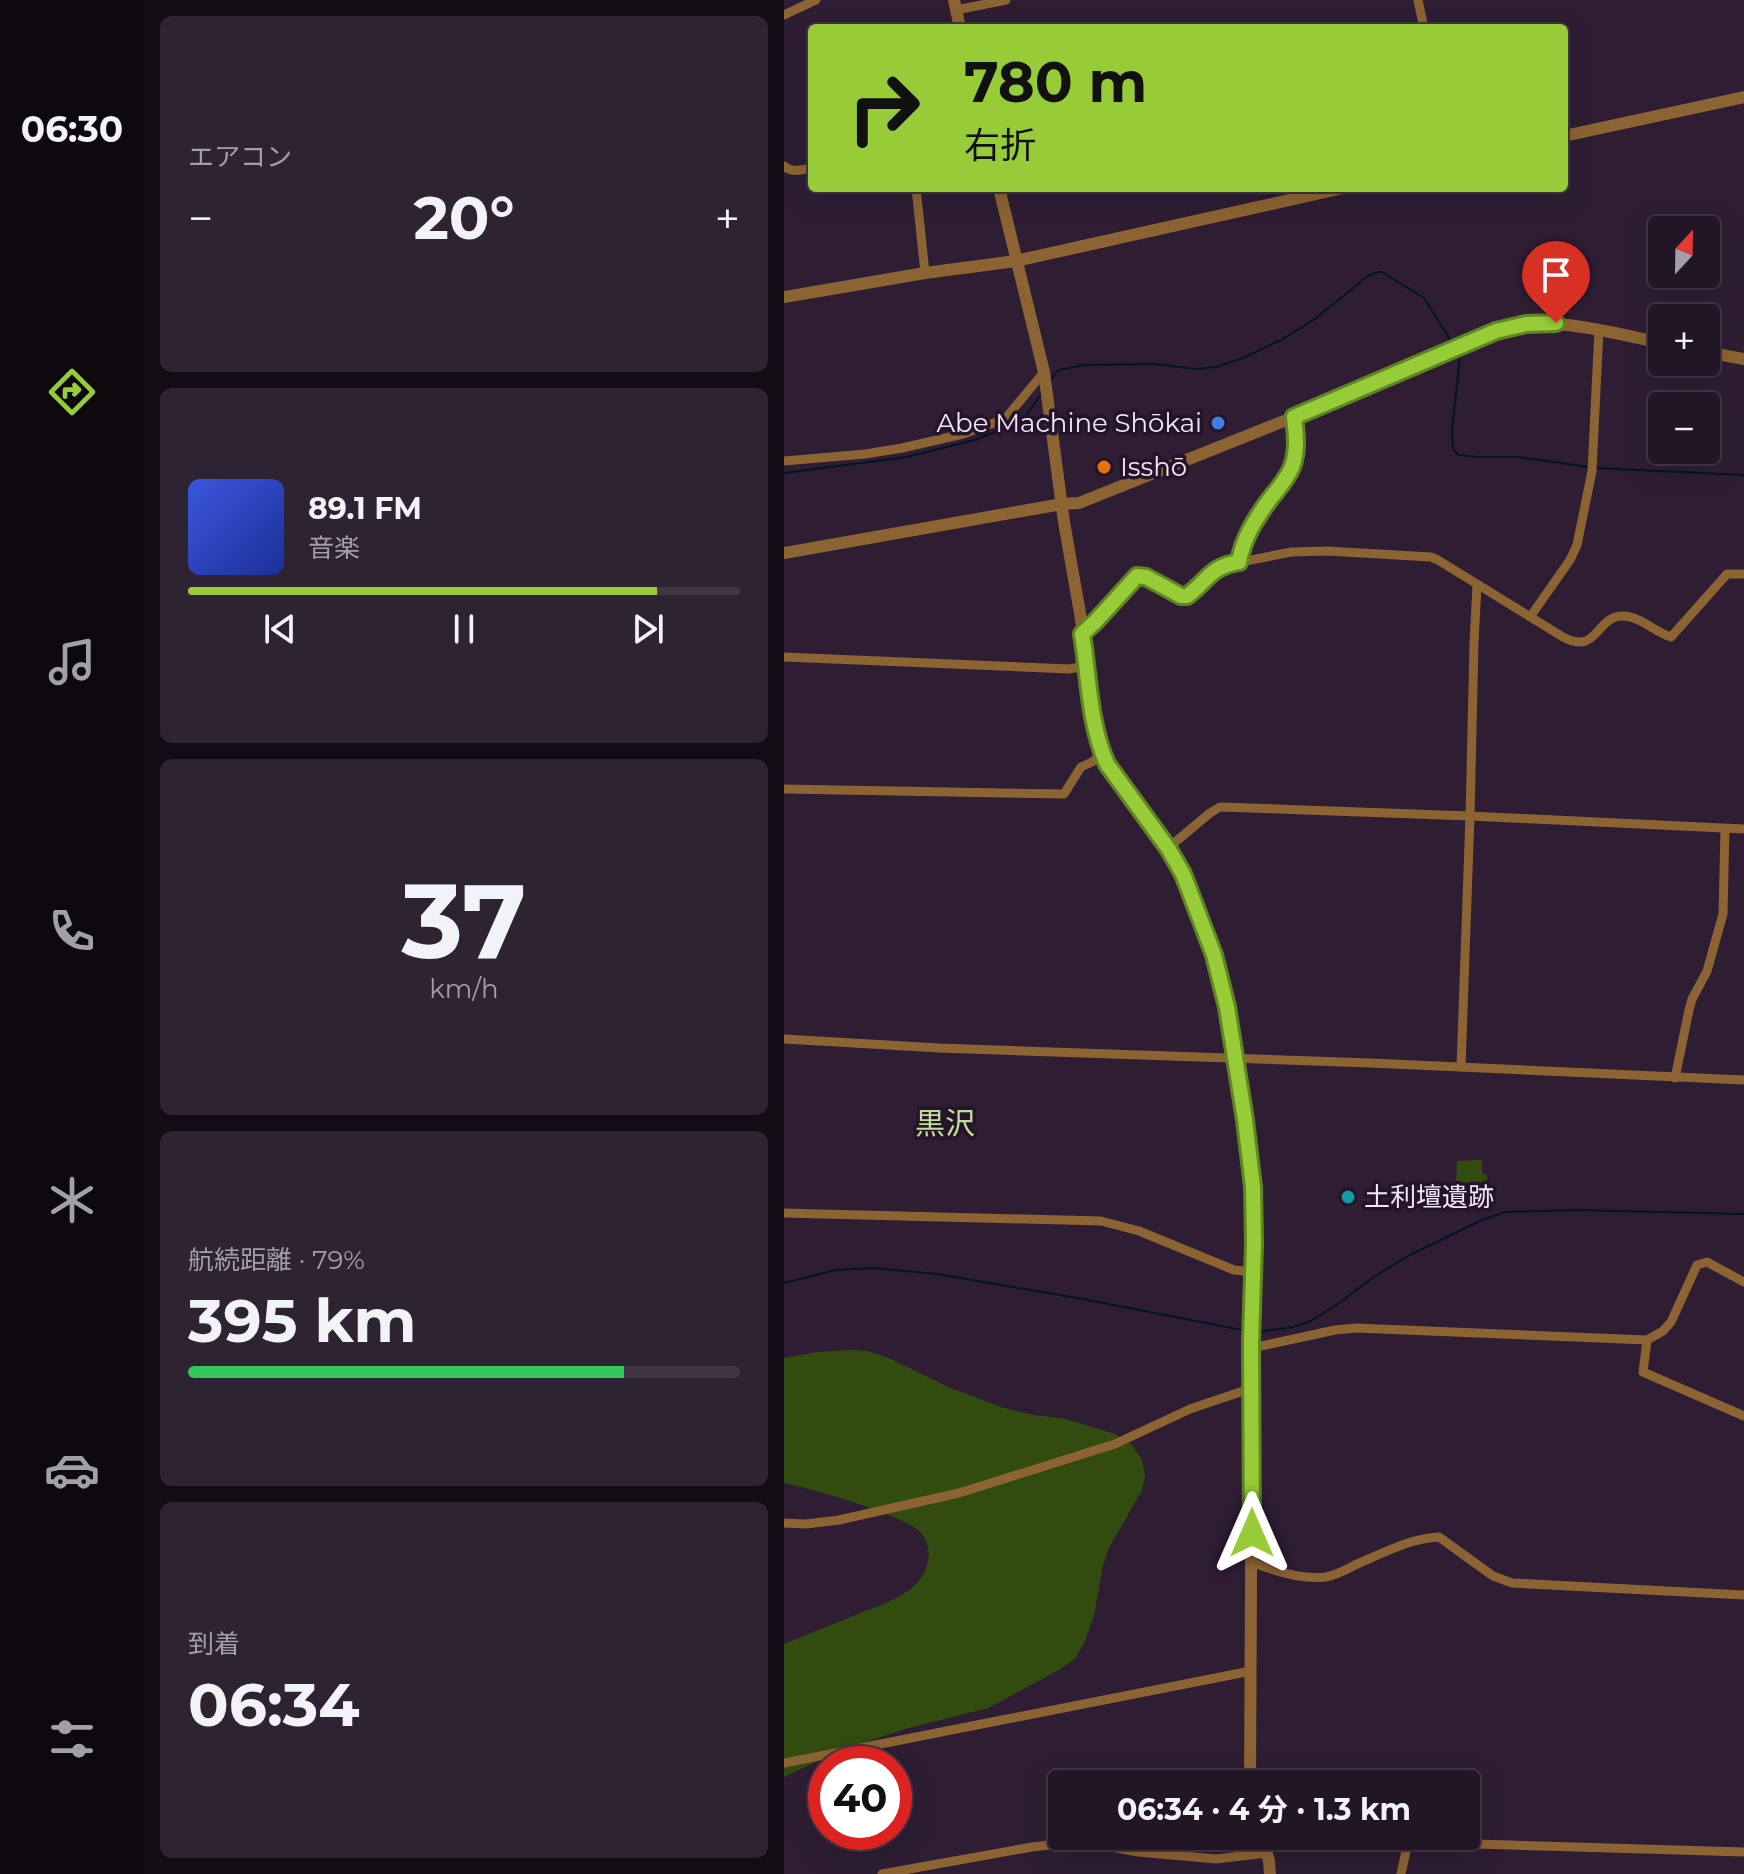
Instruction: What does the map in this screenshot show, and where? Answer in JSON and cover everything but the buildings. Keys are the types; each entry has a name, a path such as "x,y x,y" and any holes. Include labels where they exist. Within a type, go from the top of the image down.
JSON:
{"street":[{"path":"784,15 816,0"},
{"path":"955,5 1006,0"},
{"path":"1418,0 1423,24"},
{"path":"1568,135 1744,97"},
{"path":"784,166 793,171 808,169"},
{"path":"916,192 925,273"},
{"path":"1000,192 1046,382 1096,731 1102,754 1183,874 1214,955 1236,1059 1253,1187 1250,1770"},
{"path":"784,297 1016,261 1325,192"},
{"path":"784,553 1079,503 1294,417 1496,331 1526,324 1556,323 1648,340"},
{"path":"1530,617 1577,545 1592,471 1599,329"},
{"path":"1720,355 1744,359"},
{"path":"784,461 865,454 963,434 1005,419 1046,382"},
{"path":"1239,562 1252,525 1292,467 1297,440 1294,417"},
{"path":"1082,634 1137,576 1146,577 1181,596 1187,596 1216,569 1226,564 1291,552 1431,557 1576,643 1591,638 1607,622 1622,616 1671,637 1727,574 1744,574"},
{"path":"1461,1067 1477,585"},
{"path":"784,657 1069,669 1087,666"},
{"path":"784,789 1064,794 1081,767 1102,754"},
{"path":"1168,848 1220,807 1744,829"},
{"path":"1675,1078 1692,999 1707,971 1723,914 1725,829"},
{"path":"784,1039 1744,1080"},
{"path":"784,1213 1101,1221 1139,1231 1234,1270 1253,1272"},
{"path":"1252,1344 1356,1328 1647,1340 1671,1322 1697,1265 1707,1262 1744,1282"},
{"path":"1647,1340 1643,1372 1744,1416"},
{"path":"784,1523 839,1520 959,1493 1115,1444 1202,1404 1252,1388"},
{"path":"1252,1562 1275,1571 1322,1577 1413,1542 1439,1537 1493,1576 1512,1583 1744,1595"},
{"path":"784,1763 1251,1671"},
{"path":"882,1874 1074,1842 1152,1854 1216,1859 1267,1853"},
{"path":"1480,1844 1744,1852"},
{"path":"1266,1850 1270,1874"},
{"path":"1401,1874 1406,1850"}],"green space":[{"path":"1482,1160 1482,1173 1487,1175 1488,1186 1456,1183 1457,1161"},
{"path":"868,1351 1004,1408 1066,1419 1115,1434 1132,1445 1142,1460 1145,1476 1142,1490 1109,1548 1094,1616 1075,1659 988,1708 905,1729 854,1746 808,1746 808,1766 784,1777 784,1644 881,1605 911,1589 927,1566 929,1552 921,1533 897,1518 857,1503 784,1483 784,1358 817,1352"}],"waterway":[{"path":"1050,382 1060,370 1084,365 1155,364 1196,369 1216,367 1243,358 1315,319 1368,276 1378,272 1424,298 1453,344"},
{"path":"1458,353 1452,431 1453,449 1458,455 1519,457 1589,467"},
{"path":"784,473 907,457 978,439 1025,417 1042,393"},
{"path":"1595,468 1744,475"},
{"path":"1258,1332 1311,1321 1410,1255 1505,1212 1575,1210 1744,1214"},
{"path":"784,1283 835,1270 872,1268 937,1274 1247,1331"}],"place":[{"name":"Abe Machine Shōkai","path":"1218,423"},
{"name":"Isshō","path":"1104,467"},
{"name":"土利壇遺跡","path":"1348,1197"}],"district":[{"name":"黒沢","path":"945,1124"}],"route":[{"path":"1252,1533 1253,1187 1227,1007 1214,955 1183,874 1102,754 1082,634 1137,576 1141,575 1170,591 1187,596 1216,569 1239,562 1252,525 1292,467 1297,440 1294,417 1496,331 1526,324 1556,323"}]}
